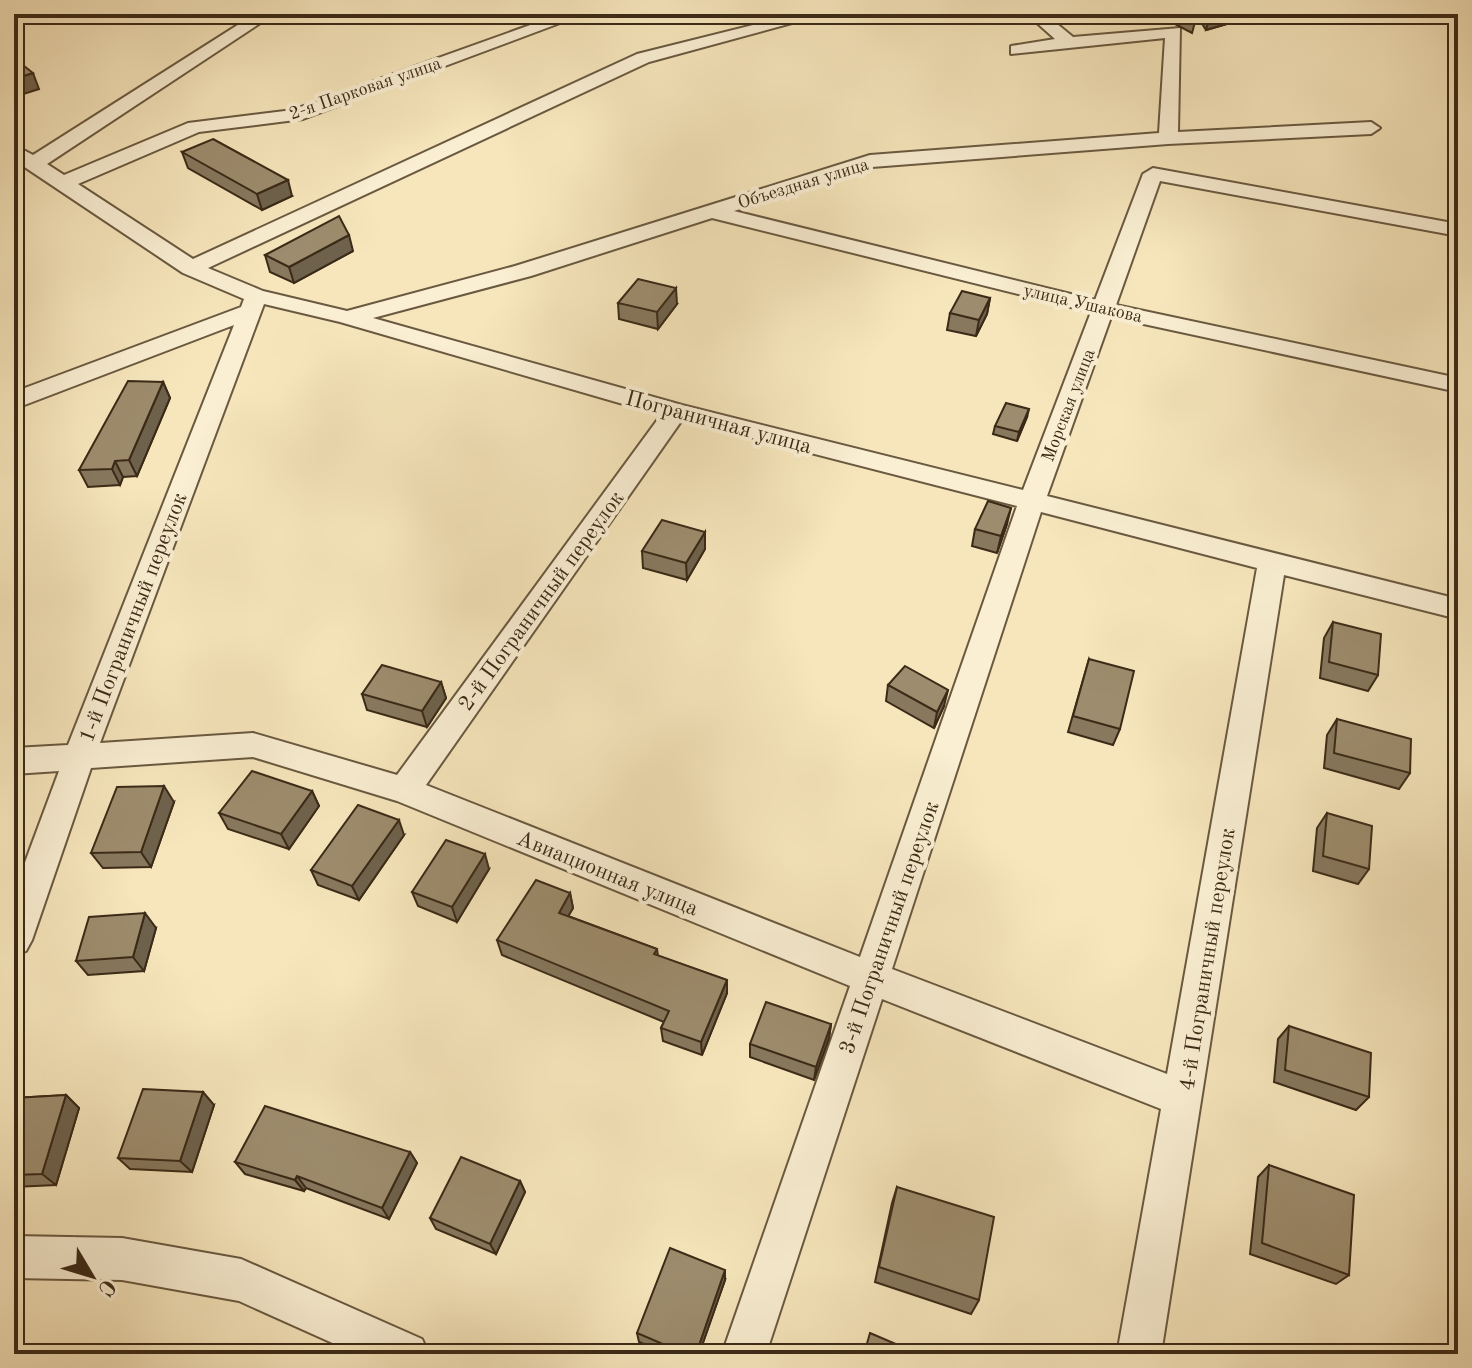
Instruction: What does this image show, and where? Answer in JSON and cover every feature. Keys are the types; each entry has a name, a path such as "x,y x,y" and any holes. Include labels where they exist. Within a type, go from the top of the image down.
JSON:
{"street":[{"path":"24,157 266,14"},
{"name":"2-я Парковая улица","path":"63,183 195,127 296,115 576,14"},
{"path":"191,268 643,58 817,14"},
{"path":"1035,14 1069,42"},
{"path":"1017,50 1174,32 1168,138"},
{"name":"Объездная улица","path":"346,317 523,271 870,161 1168,138 1371,128"},
{"name":"Пограничная улица","path":"24,157 251,304 346,317 676,411 1458,609"},
{"name":"Морская улица","path":"1032,501 1153,174 1458,230"},
{"name":"улица Ушакова","path":"710,211 1104,309 1458,385"},
{"path":"14,401 251,304"},
{"name":"1-й Пограничный переулок","path":"14,940 80,755 251,304"},
{"name":"2-й Пограничный переулок","path":"404,790 676,411"},
{"name":"3-й Пограничный переулок","path":"744,1354 1032,501"},
{"name":"4-й Пограничный переулок","path":"1139,1354 1272,563"},
{"name":"Авиационная улица","path":"14,761 253,745 404,790 871,978 1182,1098"},
{"path":"14,1257 122,1259 241,1280 407,1354"}],"building":[{"path":"1179,14 1192,14 1195,22"},
{"path":"1202,14 1238,14 1208,22"},
{"path":"14,58 33,73 14,79"},
{"path":"213,139 288,180 257,194 182,152"},
{"path":"339,216 349,235 289,267 265,255"},
{"path":"638,279 676,288 657,312 618,303"},
{"path":"962,291 990,298 979,320 950,313"},
{"path":"128,381 163,382 129,460 115,461 112,469 79,470"},
{"path":"1006,403 1029,409 1019,432 995,426"},
{"path":"988,501 1011,508 1001,536 975,529"},
{"path":"662,520 705,532 686,563 642,551"},
{"path":"1333,622 1381,634 1378,675 1329,662"},
{"path":"1089,659 1134,671 1120,729 1073,716"},
{"path":"382,665 441,682 422,711 362,694"},
{"path":"905,666 948,690 937,712 888,685"},
{"path":"1337,719 1411,739 1410,773 1334,753"},
{"path":"252,771 312,791 281,834 219,813"},
{"path":"164,786 141,852 91,853 117,787"},
{"path":"358,805 399,820 352,886 311,870"},
{"path":"1327,813 1372,826 1369,869 1323,856"},
{"path":"446,840 485,854 452,907 412,892"},
{"path":"536,880 570,893 559,913 657,949 654,954 727,980 701,1042 661,1028 669,1011 497,940"},
{"path":"145,913 133,957 76,961 89,917"},
{"path":"766,1002 831,1024 816,1067 750,1044"},
{"path":"1289,1026 1371,1053 1369,1097 1285,1070"},
{"path":"143,1089 203,1092 180,1161 118,1158"},
{"path":"66,1095 42,1174 14,1175 14,1098"},
{"path":"265,1106 410,1152 382,1208 297,1176 295,1180 235,1162"},
{"path":"461,1157 520,1181 490,1244 430,1218"},
{"path":"1269,1165 1354,1195 1349,1275 1262,1243"},
{"path":"897,1187 994,1217 979,1300 879,1267"},
{"path":"670,1248 725,1270 696,1354 686,1354 637,1333"},
{"path":"870,1333 919,1354 864,1354"}]}
